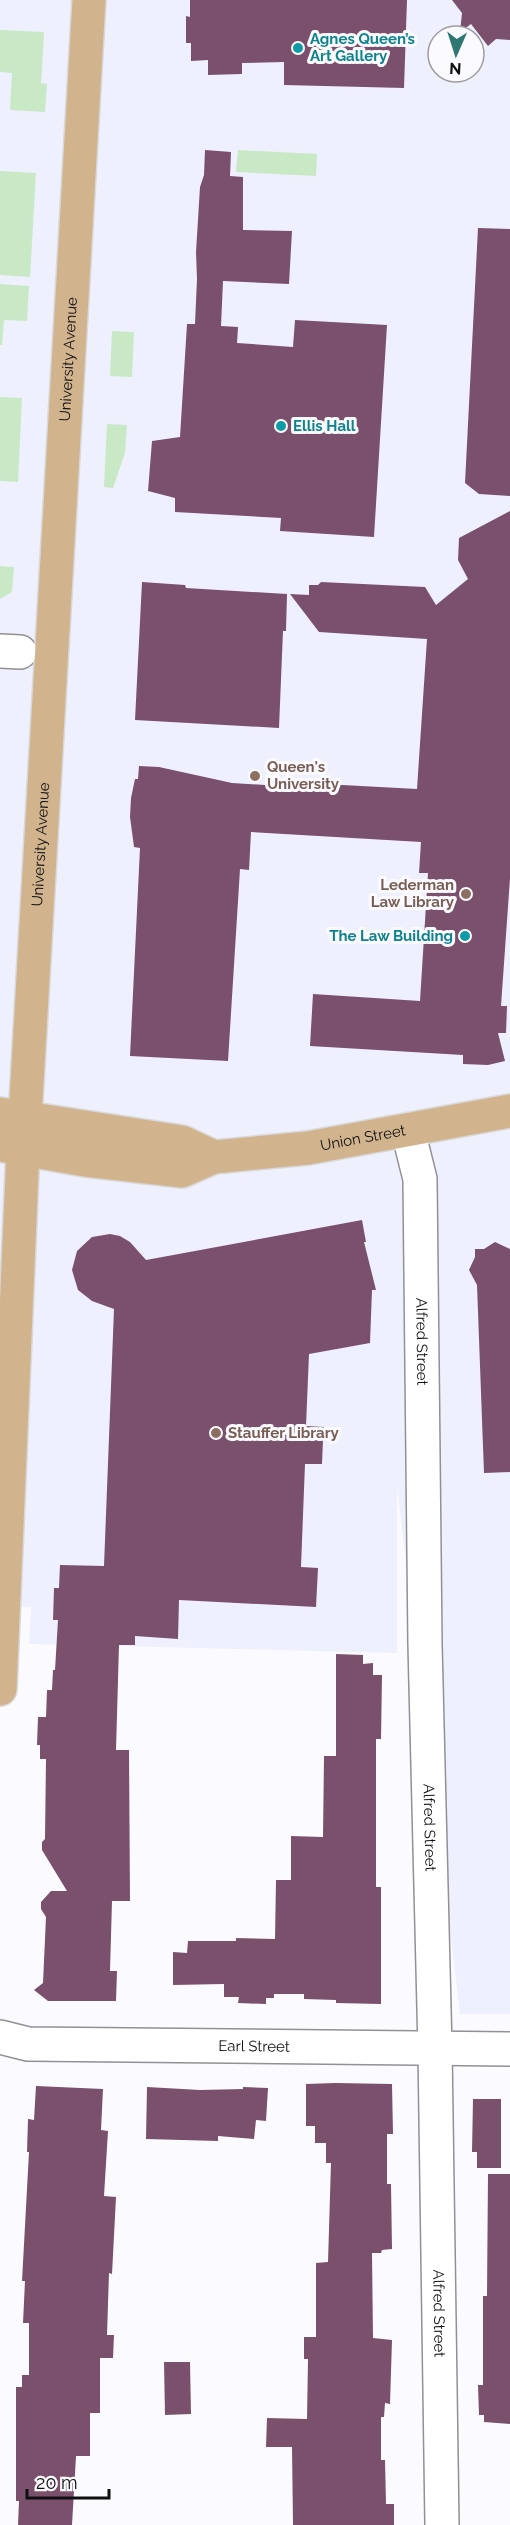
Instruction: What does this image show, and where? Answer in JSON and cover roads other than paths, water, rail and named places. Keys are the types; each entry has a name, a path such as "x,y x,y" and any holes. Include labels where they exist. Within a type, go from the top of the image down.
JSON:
{"main road":[{"name":"University Avenue","path":"0,1689 12,1131 89,0"},
{"name":"Union Street","path":"12,1131 182,1142 214,1157 308,1148 510,1111"}],"street":[{"name":"Alfred Street","path":"408,1131 420,1179 428,1826 435,2049 442,2525"},
{"name":"Earl Street","path":"0,2037 28,2044 510,2049"}],"place":[{"name":"Agnes Queen’s Art Gallery","path":"298,48"},
{"name":"Ellis Hall","path":"281,426"},
{"name":"Queen's University","path":"255,776"},
{"name":"Lederman Law Library","path":"466,894"},
{"name":"The Law Building","path":"465,936"},
{"name":"Stauffer Library","path":"216,1433"}]}
